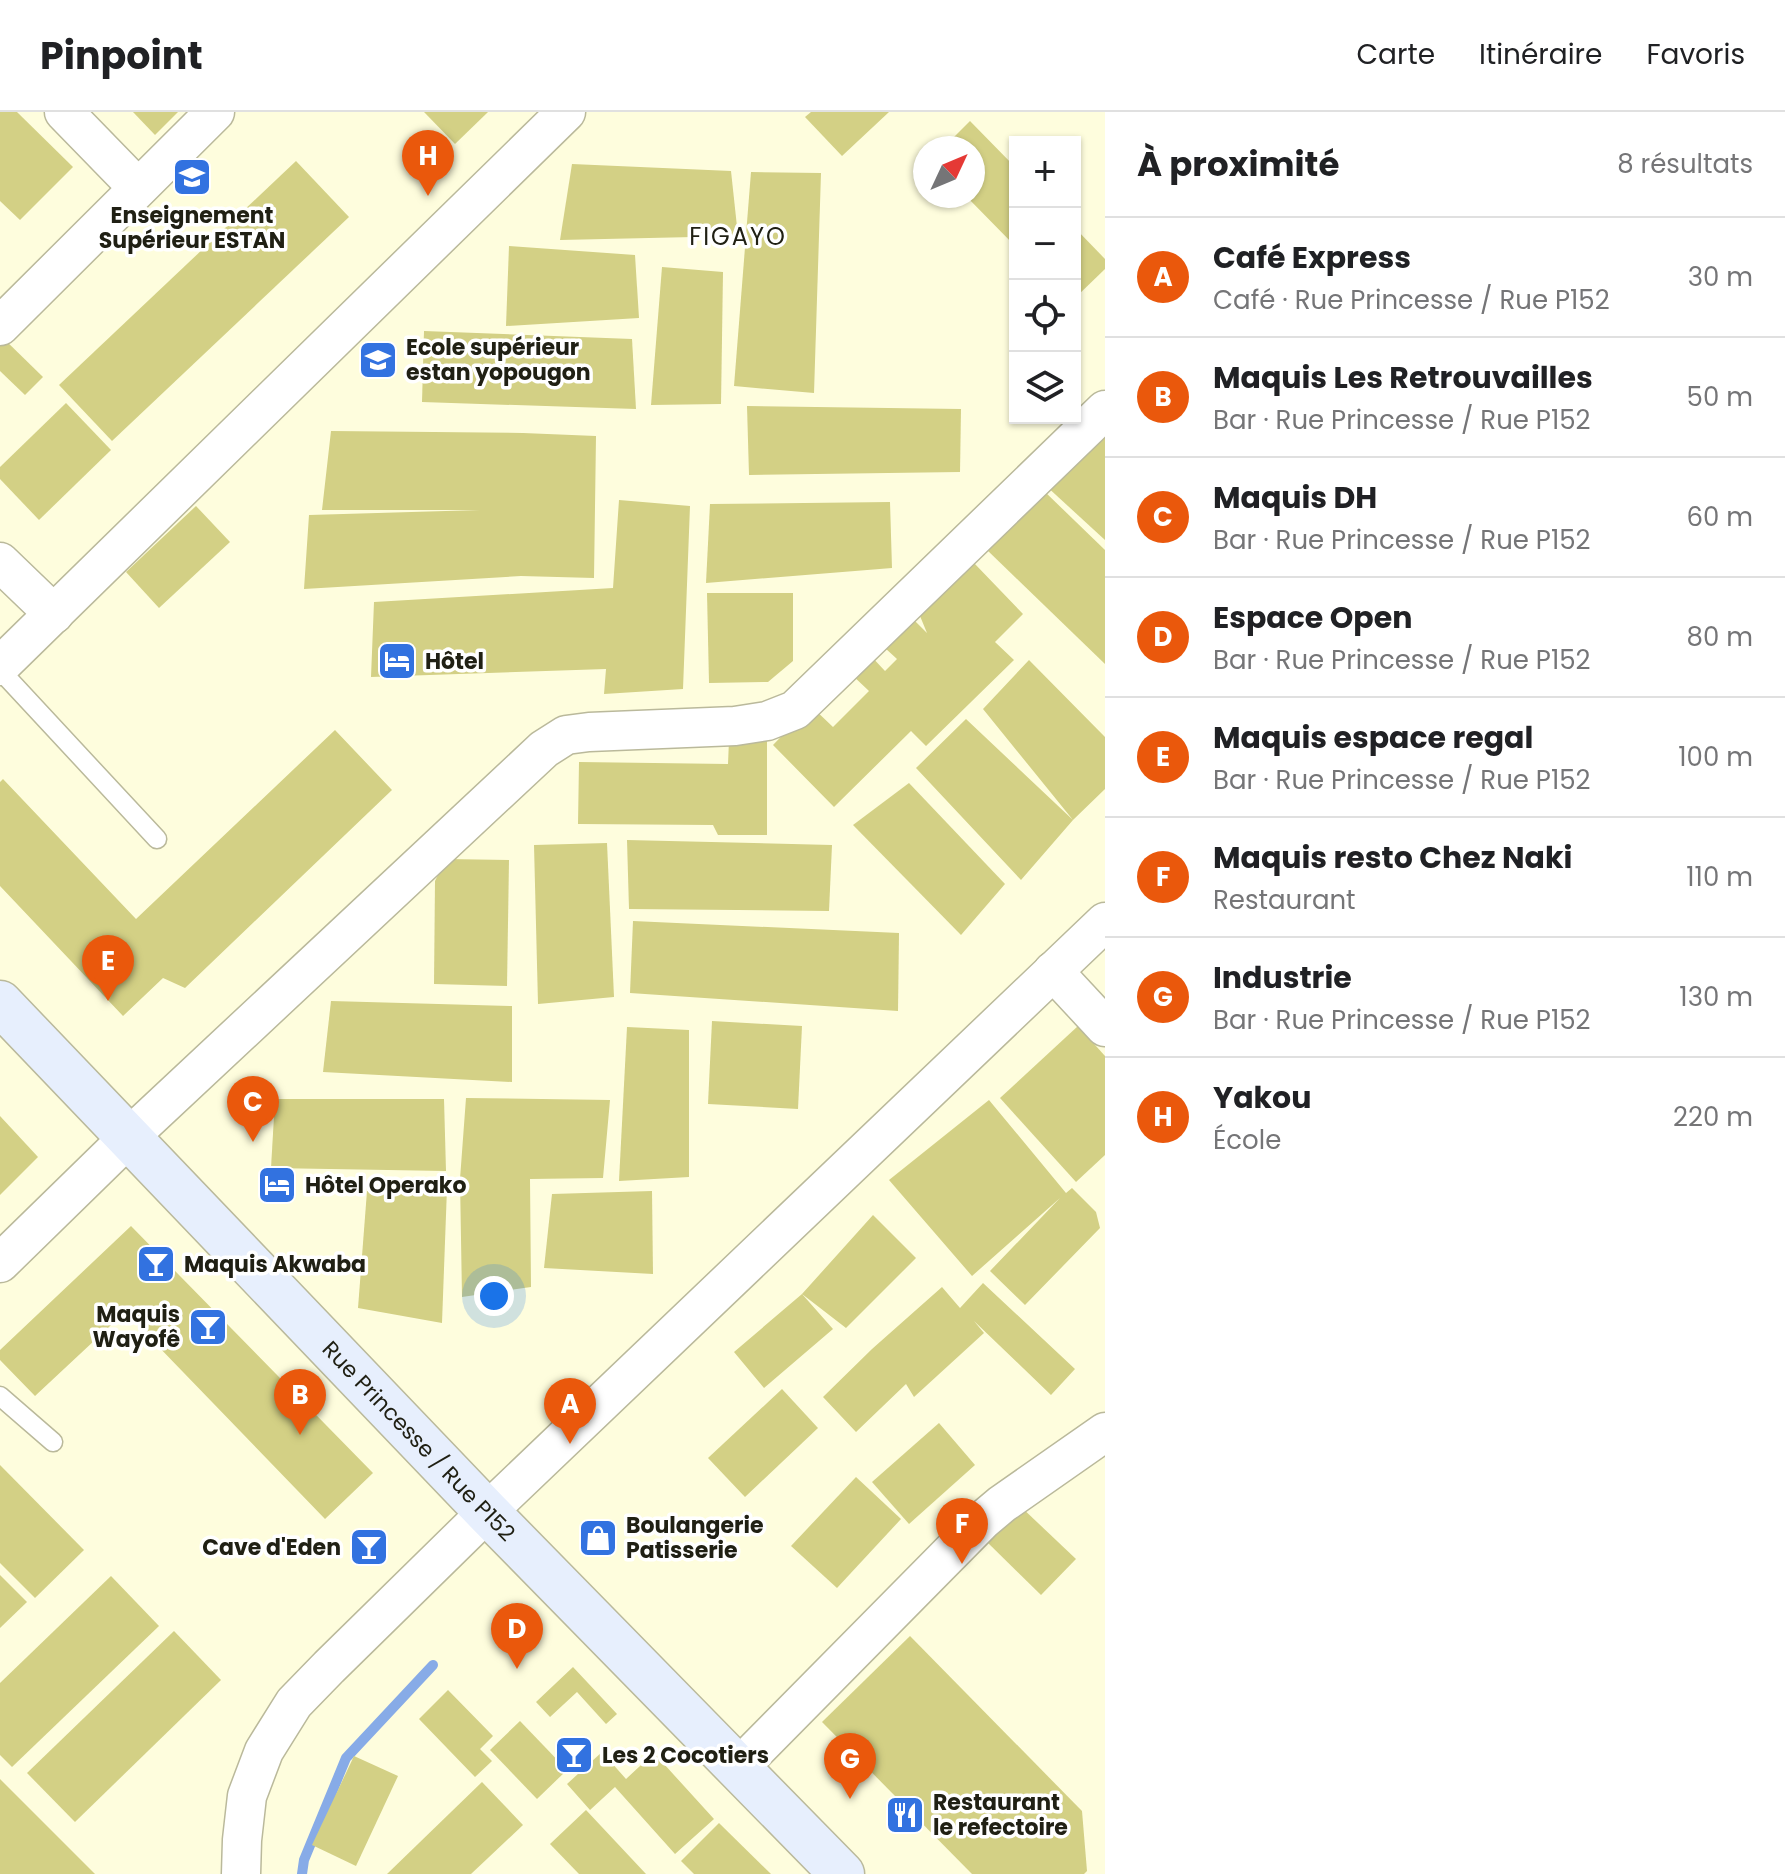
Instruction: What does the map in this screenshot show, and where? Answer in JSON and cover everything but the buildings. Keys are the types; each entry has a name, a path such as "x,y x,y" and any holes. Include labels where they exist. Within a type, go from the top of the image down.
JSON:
{"street":[{"path":"64,112 138,188"},
{"path":"0,326 215,112"},
{"path":"0,668 566,112"},
{"path":"0,1263 129,1137 544,749 566,735 735,726 767,721 795,710 1105,410"},
{"path":"0,562 54,614"},
{"path":"241,1874 247,1796 264,1751 294,1703 487,1512 1105,922"},
{"path":"1053,971 1105,1027"},
{"name":"Rue Princesse / Rue P152","path":"0,1003 487,1512 842,1874"},
{"path":"738,1768 983,1520 1105,1432"}],"lane":[{"path":"0,668 157,839"},
{"path":"0,1396 53,1442"}],"waterway":[{"path":"302,1874 304,1860 346,1758 433,1665"}],"place":[{"name":"Enseignement Supérieur ESTAN","path":"192,177"},
{"name":"Yakou","path":"428,196"},
{"name":"Ecole supérieur estan yopougon","path":"378,360"},
{"name":"Hôtel","path":"397,661"},
{"name":"Maquis espace regal","path":"108,1001"},
{"name":"Maquis DH","path":"253,1142"},
{"name":"Hôtel Operako","path":"277,1185"},
{"name":"Maquis Akwaba","path":"156,1264"},
{"name":"Maquis Wayofê","path":"208,1327"},
{"name":"Maquis Les Retrouvailles","path":"300,1435"},
{"name":"Café Express","path":"570,1444"},
{"name":"Boulangerie Patisserie","path":"598,1538"},
{"name":"Cave d'Eden","path":"369,1547"},
{"name":"Maquis resto Chez Naki","path":"962,1564"},
{"name":"Espace Open","path":"517,1669"},
{"name":"Les 2 Cocotiers","path":"574,1755"},
{"name":"Industrie","path":"850,1799"},
{"name":"Restaurant le refectoire","path":"905,1815"}],"district":[{"name":"FIGAYO","path":"738,236"}]}
